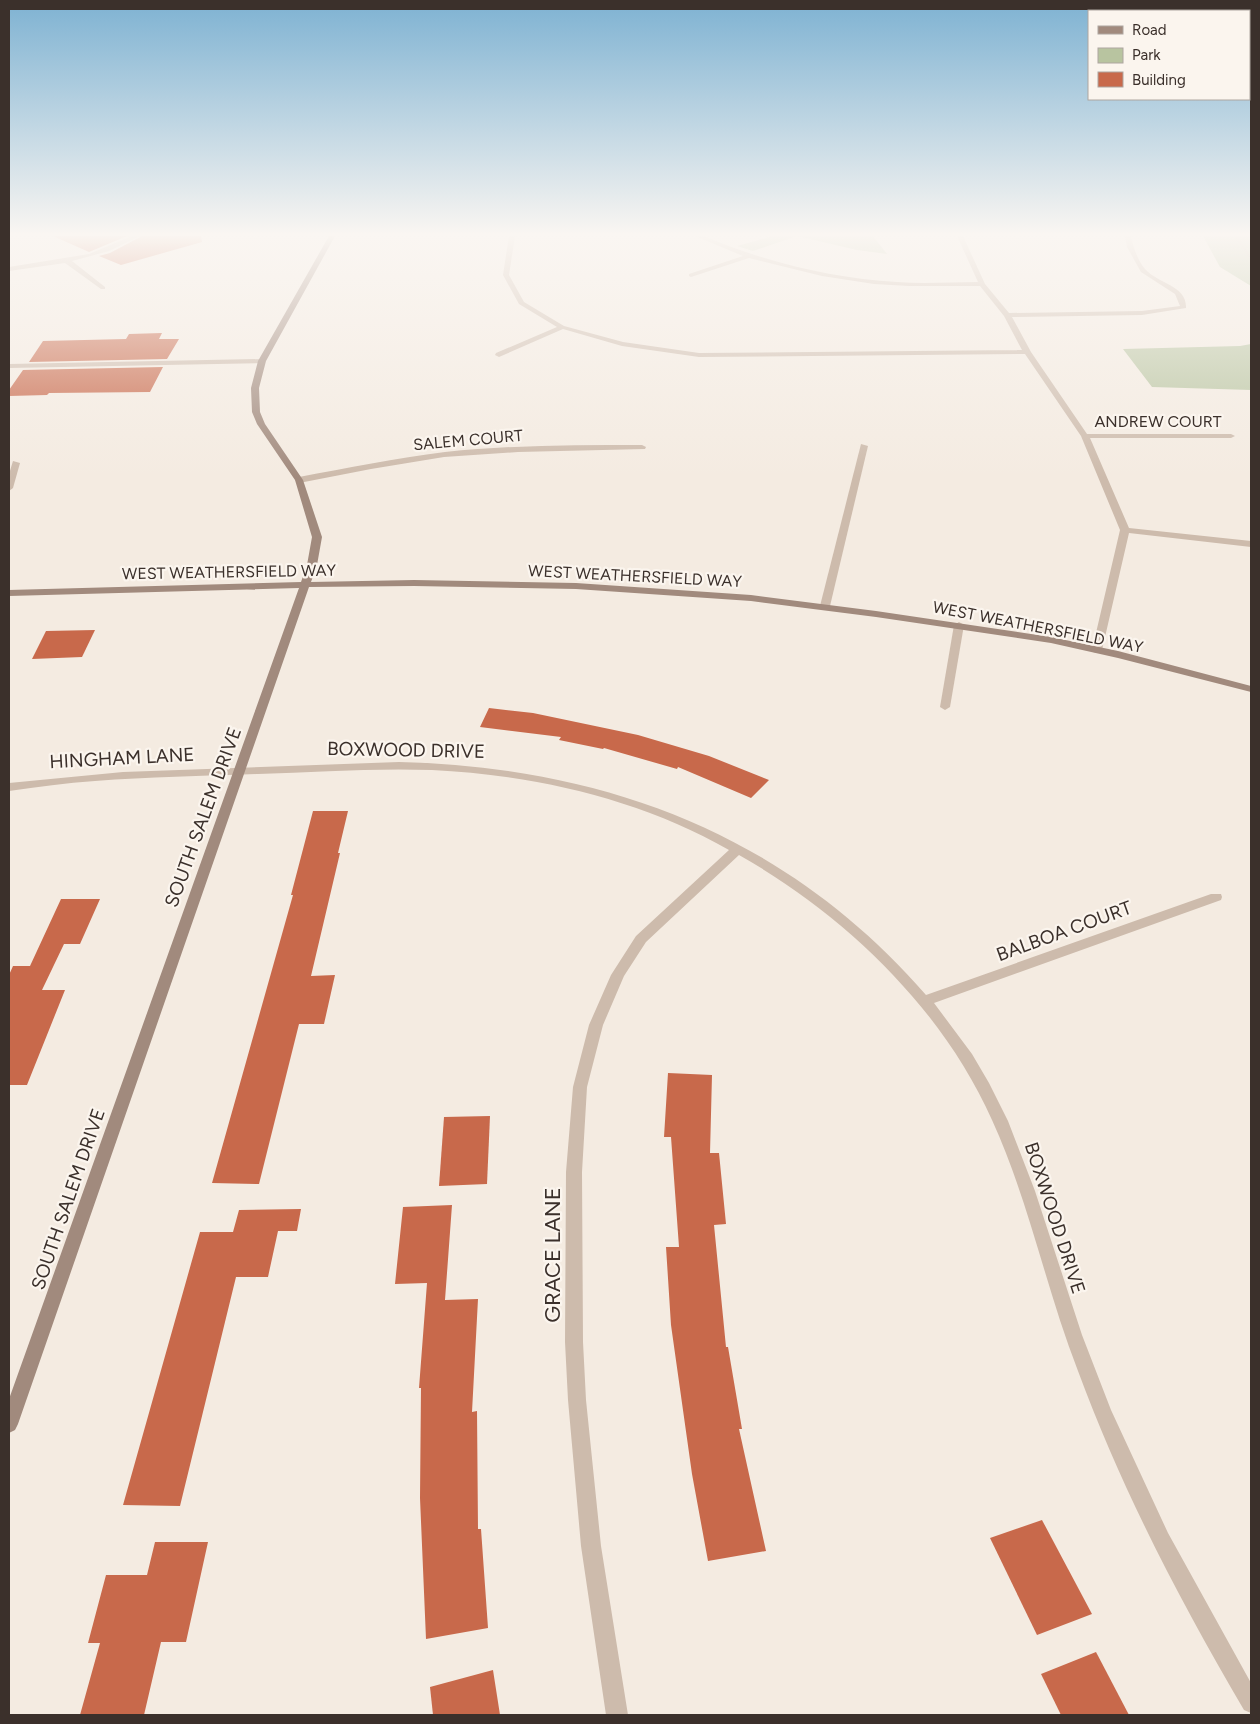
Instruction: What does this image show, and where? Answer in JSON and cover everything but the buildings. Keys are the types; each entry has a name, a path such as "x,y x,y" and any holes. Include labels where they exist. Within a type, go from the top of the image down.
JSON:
{"street":[{"name":"SOUTH SALEM DRIVE","path":"9,1424 238,771 307,585 317,537 299,480 265,434 258,418 255,388 262,361 287,316"},
{"path":"543,316 562,328 622,344 699,355 1027,352"},
{"path":"1007,316 1027,352 1085,436 1125,530 1097,650"},
{"path":"498,355 562,328"},
{"path":"9,366 262,361"},
{"name":"ANDREW COURT","path":"1085,436 1231,436"},
{"path":"825,606 864,446"},
{"name":"SALEM COURT","path":"299,480 367,466 445,455 513,450 642,447"},
{"path":"9,488 16,462"},
{"path":"1125,530 1251,544"},
{"name":"WEST WEATHERSFIELD WAY","path":"9,592 307,585 560,585 692,592 825,606 958,625 1097,650 1251,689"},
{"path":"945,707 958,625"},
{"name":"BOXWOOD DRIVE","path":"238,771 400,766 496,772 589,790 618,798 694,826 739,848 815,896 878,950 925,1001 973,1068 994,1108 1026,1184 1066,1315 1087,1374 1126,1465 1192,1599 1251,1703"},
{"name":"HINGHAM LANE","path":"9,787 78,777 238,771"},
{"name":"GRACE LANE","path":"617,1715 592,1546 581,1455 577,1400 574,1342 574,1172 580,1087 596,1025 618,975 641,939 739,848"},
{"name":"BALBOA COURT","path":"925,1001 1216,897"}],"green space":[{"path":"1251,344 1251,390 1152,387 1123,349 1240,346"}]}
